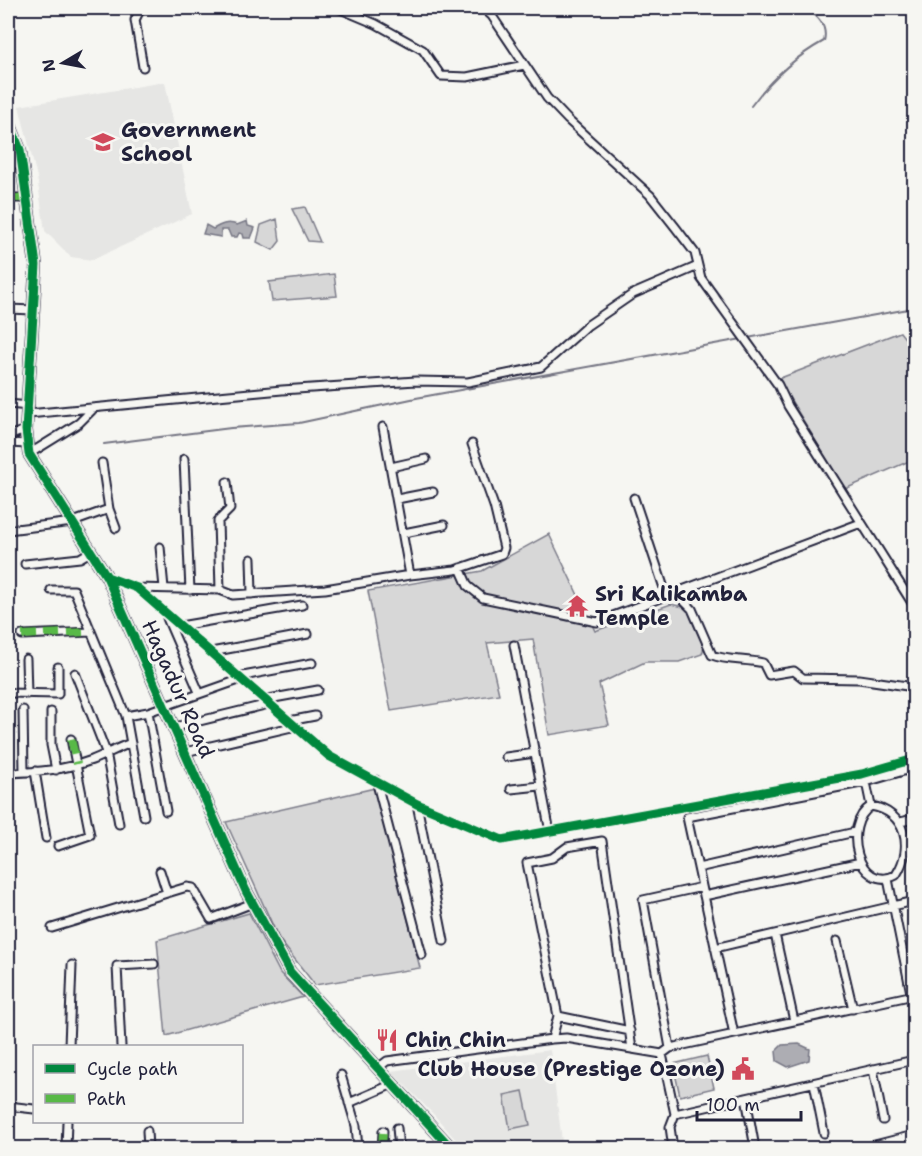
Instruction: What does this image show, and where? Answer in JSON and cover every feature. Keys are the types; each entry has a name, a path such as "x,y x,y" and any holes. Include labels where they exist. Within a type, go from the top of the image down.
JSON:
{"street":[{"path":"141,8 135,20 143,67"},
{"path":"338,8 376,24 423,50 441,76 467,77 524,65"},
{"path":"483,8 492,16 547,98 650,195 694,253 701,278 778,385 788,406 915,606"},
{"name":"Hagadur Road","path":"8,120 20,150 36,265 26,430 29,454 107,577 253,903 290,972 451,1149"},
{"path":"8,165 21,163"},
{"path":"8,198 27,198"},
{"path":"8,404 28,410 93,409 282,390 416,381 468,382 541,366 588,325 633,294 698,266"},
{"path":"8,309 34,310"},
{"path":"29,454 79,423 93,409"},
{"path":"383,427 410,575"},
{"path":"8,436 26,430"},
{"path":"8,443 28,444"},
{"path":"107,577 137,588 220,590 233,595 252,594 325,589 460,568 502,554 504,548 494,506 472,444"},
{"path":"184,459 190,590"},
{"path":"391,466 426,459"},
{"path":"102,463 109,509 116,528"},
{"path":"220,590 218,521 230,509 226,482"},
{"path":"397,499 433,492"},
{"path":"634,498 667,597"},
{"path":"8,530 73,522 109,509"},
{"path":"460,568 468,586 483,598 597,622 861,523"},
{"path":"404,533 444,525"},
{"path":"160,546 164,588"},
{"path":"25,564 80,558 90,552"},
{"path":"251,559 252,594"},
{"path":"137,588 166,616 211,652 329,756 417,804 502,840 862,774 915,759"},
{"path":"51,590 74,590 92,632 126,716 144,816"},
{"path":"676,593 692,609 712,656 764,663 769,675 794,671 803,678 859,679 915,687"},
{"path":"180,626 302,605"},
{"path":"166,616 199,692"},
{"path":"22,635 92,632"},
{"path":"211,652 308,634"},
{"path":"514,645 550,832"},
{"path":"26,659 27,694"},
{"path":"126,716 148,712 239,679 312,663"},
{"path":"8,693 58,694 58,667"},
{"path":"75,673 106,752 119,824"},
{"path":"175,727 318,690"},
{"path":"23,710 24,772"},
{"path":"51,712 51,746 56,770"},
{"path":"148,712 166,811"},
{"path":"289,721 315,716"},
{"path":"186,752 296,726"},
{"path":"58,846 90,835 71,739"},
{"path":"8,832 9,773 56,770 93,760 106,752 131,743"},
{"path":"506,757 535,753"},
{"path":"734,1034 687,817 866,782 915,768"},
{"path":"35,771 46,838"},
{"path":"376,780 422,955"},
{"path":"866,782 871,806"},
{"path":"512,789 540,786"},
{"path":"417,804 444,941"},
{"path":"871,806 893,812 900,822 906,852 896,875 888,879 876,878 861,862 855,832 862,811 871,806"},
{"path":"900,822 915,819"},
{"path":"698,868 855,832"},
{"path":"552,1039 558,1016 527,863 552,858 567,847 602,841 632,1049"},
{"path":"906,852 915,850"},
{"path":"704,896 861,862"},
{"path":"160,872 167,893"},
{"path":"888,879 915,1008"},
{"path":"670,1048 643,900 702,886"},
{"path":"52,928 167,893 193,888 211,919 253,903"},
{"path":"715,948 915,901"},
{"path":"775,934 794,1021"},
{"path":"837,941 853,1009"},
{"path":"120,1045 117,966 154,964"},
{"path":"69,1045 72,965"},
{"path":"378,1068 387,1060 566,1038 662,1054 670,1048 913,995"},
{"path":"558,1016 630,1031"},
{"path":"662,1054 675,1114 670,1127 673,1149"},
{"path":"675,1114 915,1060"},
{"path":"873,1070 883,1120"},
{"path":"341,1075 358,1149"},
{"path":"814,1083 824,1133"},
{"path":"349,1103 393,1084"},
{"path":"746,1098 755,1149"},
{"path":"8,1106 33,1109"},
{"path":"66,1149 67,1123"},
{"path":"398,1128 399,1149"},
{"path":"147,1131 148,1149"},
{"path":"382,1131 382,1149"},
{"path":"863,1149 915,1135"}],"shaded area":[{"name":"Government School","path":"165,82 192,214 92,260 71,257 45,231 37,177 19,106"},
{"path":"305,207 320,242 308,241 292,209"},
{"path":"277,219 280,241 273,250 257,242 261,225"},
{"path":"247,221 248,226 255,228 251,238 244,238 243,234 239,233 237,237 231,237 228,230 221,230 221,237 203,234 206,225 213,229 224,224 237,225"},
{"path":"334,274 337,296 272,301 269,282"},
{"path":"900,332 907,341 914,339 914,459 845,489 778,379"},
{"path":"549,534 595,631 671,604 687,608 704,647 702,654 679,662 645,662 599,684 609,725 549,735 533,639 487,643 499,694 391,711 368,591 482,571"},
{"path":"375,788 420,968 315,985 279,939 226,822"},
{"path":"249,913 280,973 303,997 166,1036 157,940"},
{"path":"799,1044 810,1049 809,1060 788,1067 777,1061 776,1051 782,1045"},
{"path":"550,1050 563,1148 463,1148 391,1071"},
{"path":"707,1056 714,1088 680,1096 673,1064"},
{"path":"523,1091 530,1125 510,1129 504,1095"}],"waterway":[{"path":"751,106 784,69 824,41 823,26 807,8"},
{"path":"104,444 231,428 299,423 416,398 914,308"}],"marked path":[{"path":"8,198 27,198"},
{"path":"22,635 91,632"},
{"path":"71,739 77,764"},
{"path":"382,1148 383,1131"}],"cycle path":[{"path":"8,120 20,150 36,265 26,430 29,454 107,577 246,891 290,972 451,1148"},
{"path":"107,577 137,588 329,756 417,804 502,840 862,774 914,759"}],"place":[{"name":"Government School","path":"103,142"},
{"name":"Sri Kalikamba Temple","path":"577,606"},
{"name":"Chin Chin","path":"387,1040"},
{"name":"Club House (Prestige Ozone)","path":"743,1069"}]}
